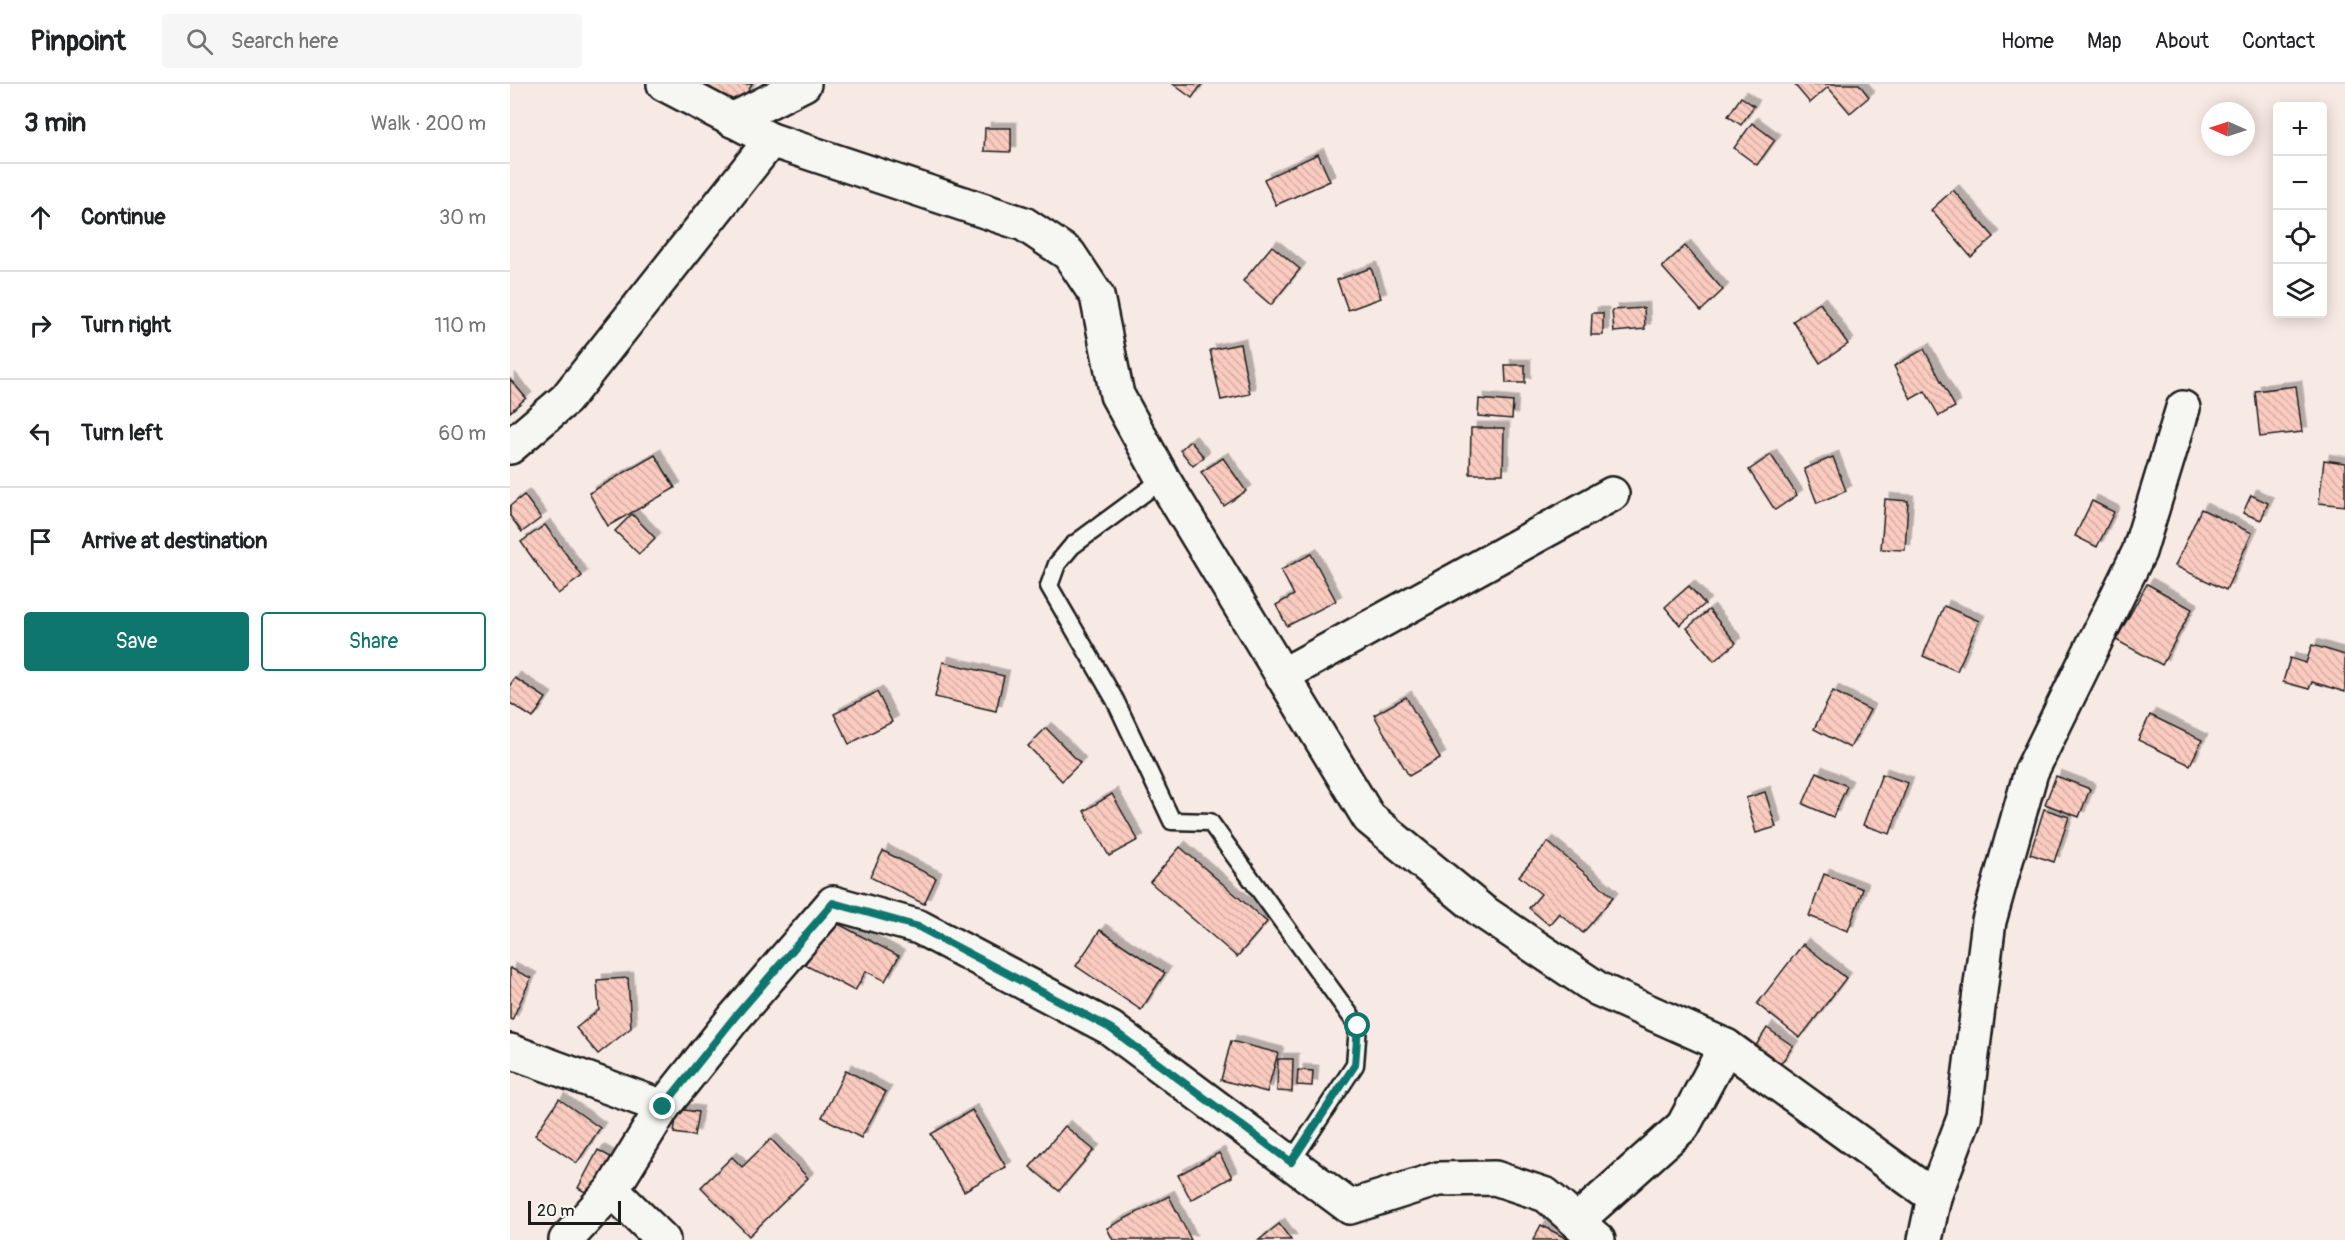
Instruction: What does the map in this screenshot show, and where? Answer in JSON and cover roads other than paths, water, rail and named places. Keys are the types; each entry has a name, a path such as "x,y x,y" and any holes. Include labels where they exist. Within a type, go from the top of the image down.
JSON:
{"street":[{"path":"664,84 771,140 1024,224 1069,254 1097,296 1117,395 1163,479 1369,818 1482,911 1598,989 1726,1046 1934,1197"},
{"path":"732,120 804,84"},
{"path":"510,447 566,399 771,140"},
{"path":"1925,1240 1934,1197 1964,1118 1989,921 2031,772 2139,552 2183,408"},
{"path":"1283,675 1612,494"},
{"path":"566,1240 612,1190 663,1107 734,1018 833,903 919,927 1110,1028 1350,1207 1438,1179 1495,1178 1546,1195 1588,1231 1683,1126 1726,1046"},
{"path":"510,1051 663,1107"},
{"path":"612,1190 663,1240"}],"lane":[{"path":"1163,479 1072,546 1057,564 1049,586 1115,700 1172,821 1210,822 1358,1026 1355,1065 1291,1162"}]}
